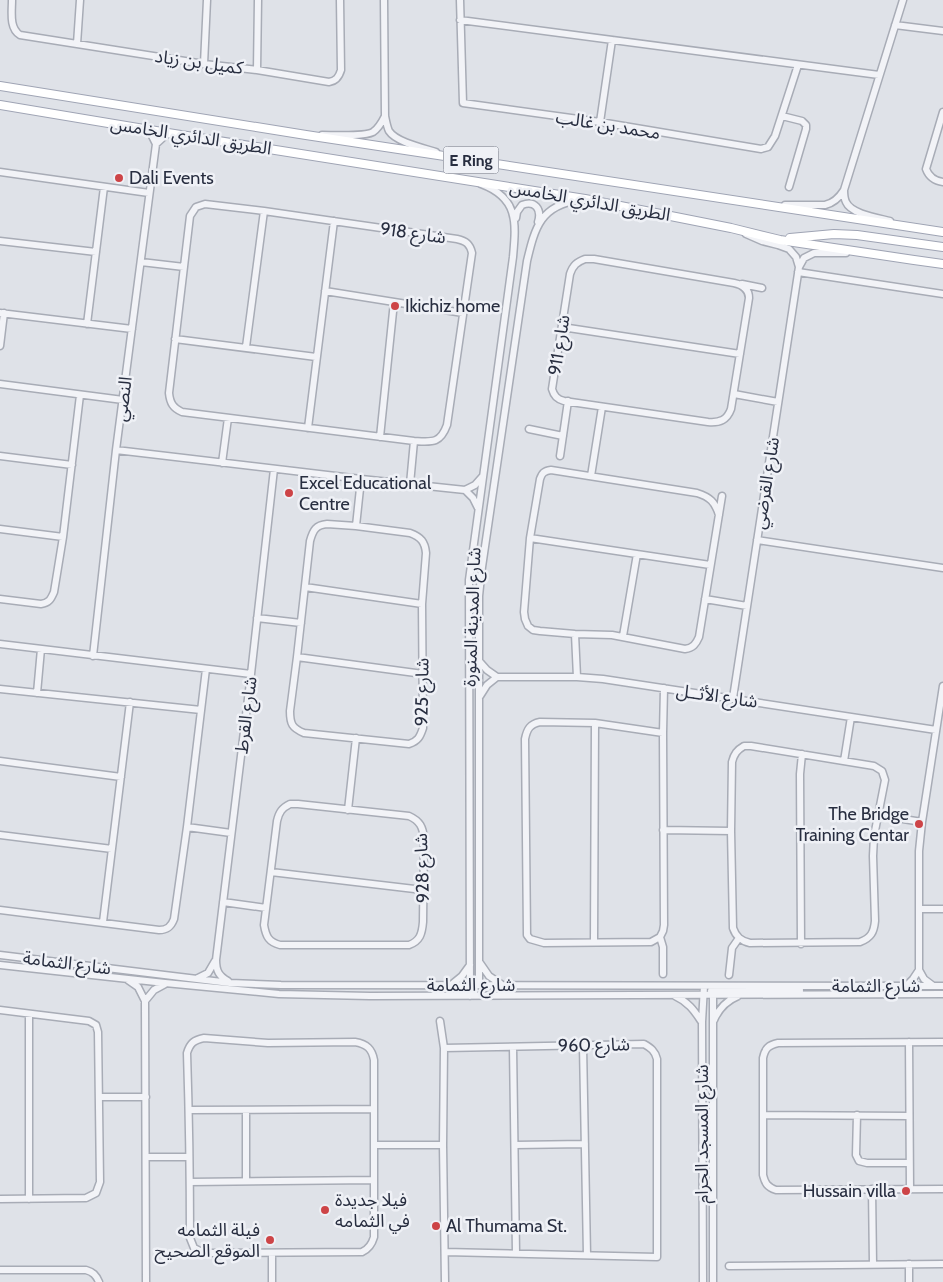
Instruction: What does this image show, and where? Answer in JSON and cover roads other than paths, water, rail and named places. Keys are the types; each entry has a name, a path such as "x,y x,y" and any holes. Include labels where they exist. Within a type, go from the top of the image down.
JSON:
{"main road":[{"name":"الطريق الدائري الخامس","path":"0,86 306,135 943,232"},
{"name":"الطريق الدائري الخامس","path":"0,106 585,199 731,228 780,240 943,264"},
{"path":"780,240 834,234 857,235 943,247"}],"street":[{"name":"كميل بن زياد","path":"12,0 13,27 15,32 20,35 328,82 336,79 340,70 340,0"},
{"path":"77,44 80,0"},
{"path":"204,64 207,0"},
{"path":"257,70 258,0"},
{"path":"384,0 385,116 388,130 396,138 448,156"},
{"name":"محمد بن غالب","path":"460,0 462,103 600,122 761,149 768,147 772,142 798,65"},
{"path":"767,205 825,205 837,200 844,190 903,0"},
{"path":"460,20 879,76"},
{"path":"895,25 943,31"},
{"path":"600,122 612,40"},
{"path":"943,112 926,169 933,179 943,182"},
{"path":"306,135 366,134 377,129 385,116"},
{"path":"782,116 802,121 806,125 789,187"},
{"path":"149,130 156,144 168,133"},
{"name":"النصي","path":"93,656 122,400 156,144"},
{"path":"0,172 149,194"},
{"path":"465,179 499,194 510,205 516,222"},
{"path":"87,324 104,187"},
{"path":"844,190 847,204 854,210 909,226"},
{"name":"شارع المدينة المنورة","path":"480,985 479,596 482,567 527,261 537,227 555,206 585,199"},
{"path":"516,222 519,208 529,203 537,206 539,210 540,218 537,227"},
{"name":"شارع 918","path":"210,204 264,211 457,239 468,243 472,253 447,425 441,437 436,441 414,441 182,412 176,410 172,405 169,393 190,216 200,205 210,204"},
{"path":"246,348 264,211"},
{"path":"308,428 334,221"},
{"name":"شارع المدينة المنورة","path":"470,991 470,566 513,257 516,222"},
{"path":"731,228 762,241 778,244 789,249 796,257 798,270"},
{"path":"0,241 96,252"},
{"path":"798,270 804,258 814,253 872,254"},
{"name":"شارع 911","path":"741,284 749,292 749,298 734,394 727,418 714,423 602,407 559,399 555,396 552,389 570,274 572,267 578,262 585,259 603,261 741,284 762,288"},
{"path":"141,262 184,267"},
{"path":"798,270 943,294"},
{"name":"شارع القرضي","path":"733,698 798,270"},
{"path":"325,291 463,313"},
{"path":"380,437 394,302"},
{"path":"0,346 2,313 132,329"},
{"path":"562,327 740,354"},
{"path":"175,338 316,356"},
{"path":"0,384 122,400"},
{"path":"0,599 31,604 48,603 52,598 63,537 80,394"},
{"path":"734,394 778,402"},
{"path":"560,456 568,401"},
{"path":"591,476 602,407"},
{"path":"222,463 228,418"},
{"path":"529,430 563,436"},
{"path":"410,484 414,441"},
{"path":"116,450 361,480 465,490 483,476"},
{"path":"0,456 72,465"},
{"name":"شارع القرط","path":"216,960 274,469"},
{"path":"719,515 710,498 697,493 545,470 541,474 530,538 524,612 528,626 533,630 540,631 623,636 685,649 697,643 699,637 710,565 719,515 722,496"},
{"path":"356,526 361,480"},
{"path":"465,490 473,498 478,508"},
{"name":"شارع 925","path":"321,524 356,526 417,536 425,546 422,604 423,728 419,739 409,744 304,733 292,726 290,718 310,541 316,528 321,524"},
{"path":"0,529 63,537"},
{"path":"530,538 710,565"},
{"path":"757,540 943,568"},
{"path":"623,636 637,554"},
{"path":"306,588 422,604"},
{"path":"705,599 747,606"},
{"path":"257,618 301,623"},
{"path":"576,634 577,677"},
{"path":"0,644 251,674"},
{"path":"37,693 41,649"},
{"path":"297,657 423,674"},
{"path":"479,661 497,677 486,685 480,696"},
{"path":"0,910 159,930 165,930 170,927 174,919 187,827 206,669"},
{"name":"شارع الأثــل","path":"497,677 577,677 602,679 936,730"},
{"path":"932,986 924,979 919,970 919,850 943,686"},
{"path":"663,732 595,723 540,722 533,723 529,727 525,739 526,930 530,939 544,943 651,942 660,937 664,925 664,688"},
{"path":"0,689 201,710"},
{"path":"103,922 130,702"},
{"path":"844,761 851,717"},
{"path":"594,942 595,723"},
{"path":"348,810 356,738"},
{"path":"744,746 802,754 874,766 882,771 884,780 874,836 873,856 875,922 871,936 867,940 860,942 801,944 750,943 735,934 733,928 731,831 732,762 734,755 744,746"},
{"path":"801,944 800,774 802,754"},
{"path":"0,761 122,777"},
{"name":"شارع 928","path":"290,804 409,816 420,823 424,839 422,932 420,938 409,944 274,944 269,940 264,926 271,872 277,821 282,808 290,804"},
{"path":"878,815 922,822"},
{"path":"187,827 232,833"},
{"path":"663,830 731,831"},
{"path":"0,835 112,849"},
{"path":"271,872 423,890"},
{"path":"223,902 266,908"},
{"path":"919,909 943,909"},
{"path":"660,937 663,947 663,974"},
{"path":"729,975 732,948 739,938"},
{"name":"شارع الثمامة","path":"0,955 198,979 302,986 450,986 470,991 480,985 704,986 713,991 739,995 943,994"},
{"path":"198,979 208,973 216,960"},
{"path":"216,960 218,973 230,982"},
{"path":"480,962 489,976 503,985"},
{"path":"450,986 462,976 470,964"},
{"name":"شارع الثمامة","path":"0,965 279,994 370,996 470,991 704,996"},
{"path":"906,986 919,970"},
{"path":"126,978 138,987 145,1000 146,1282"},
{"path":"145,1000 154,990 165,983"},
{"name":"شارع المسجد الحرام","path":"702,1280 702,1022 704,986"},
{"name":"شارع الثمامة","path":"713,991 810,986 943,986"},
{"path":"704,996 707,992 713,991"},
{"name":"شارع المسجد الحرام","path":"713,991 713,1282"},
{"path":"674,995 693,1009 702,1022"},
{"path":"712,1023 719,1010 732,998 739,995"},
{"path":"0,1010 89,1021 96,1025 98,1032 100,1182 96,1193 86,1198 0,1199"},
{"path":"29,1014 29,1199"},
{"path":"440,1021 444,1048 443,1145 446,1282"},
{"path":"204,1038 268,1043 362,1043 369,1047 373,1053 374,1109 374,1237 371,1246 366,1250 362,1252 204,1253 194,1248 190,1238 187,1053 189,1046 193,1042 204,1038"},
{"path":"909,1042 910,1189"},
{"path":"943,1042 778,1043 768,1047 764,1052 763,1175 766,1185 776,1190 943,1189"},
{"name":"شارع 960","path":"444,1048 644,1044 655,1052 657,1058 658,1257 587,1255"},
{"path":"445,1252 587,1255 583,1046"},
{"path":"513,1047 516,1253"},
{"path":"99,1097 146,1097"},
{"path":"189,1110 374,1109"},
{"path":"246,1110 246,1181"},
{"path":"764,1115 909,1116"},
{"path":"857,1116 856,1155 859,1161 867,1163 909,1163"},
{"path":"515,1145 585,1144"},
{"path":"374,1145 443,1145"},
{"path":"146,1158 188,1157"},
{"path":"190,1182 374,1180"},
{"path":"872,1189 873,1264"},
{"path":"272,1253 272,1282"},
{"path":"909,1264 909,1282"},
{"path":"729,1266 943,1264"},
{"path":"0,1270 86,1270 92,1272 98,1279"}],"place":[{"name":"Dali Events","path":"119,178"},
{"name":"Ikichiz home","path":"395,306"},
{"name":"Excel Educational Centre","path":"289,493"},
{"name":"The Bridge Training Centar","path":"919,824"},
{"name":"Hussain villa","path":"906,1191"},
{"name":"فيلا جديدة في الثمامه","path":"325,1210"},
{"name":"Al Thumama St.","path":"436,1226"},
{"name":"فيلة الثمامه الموقع الصحيح","path":"270,1240"}]}
